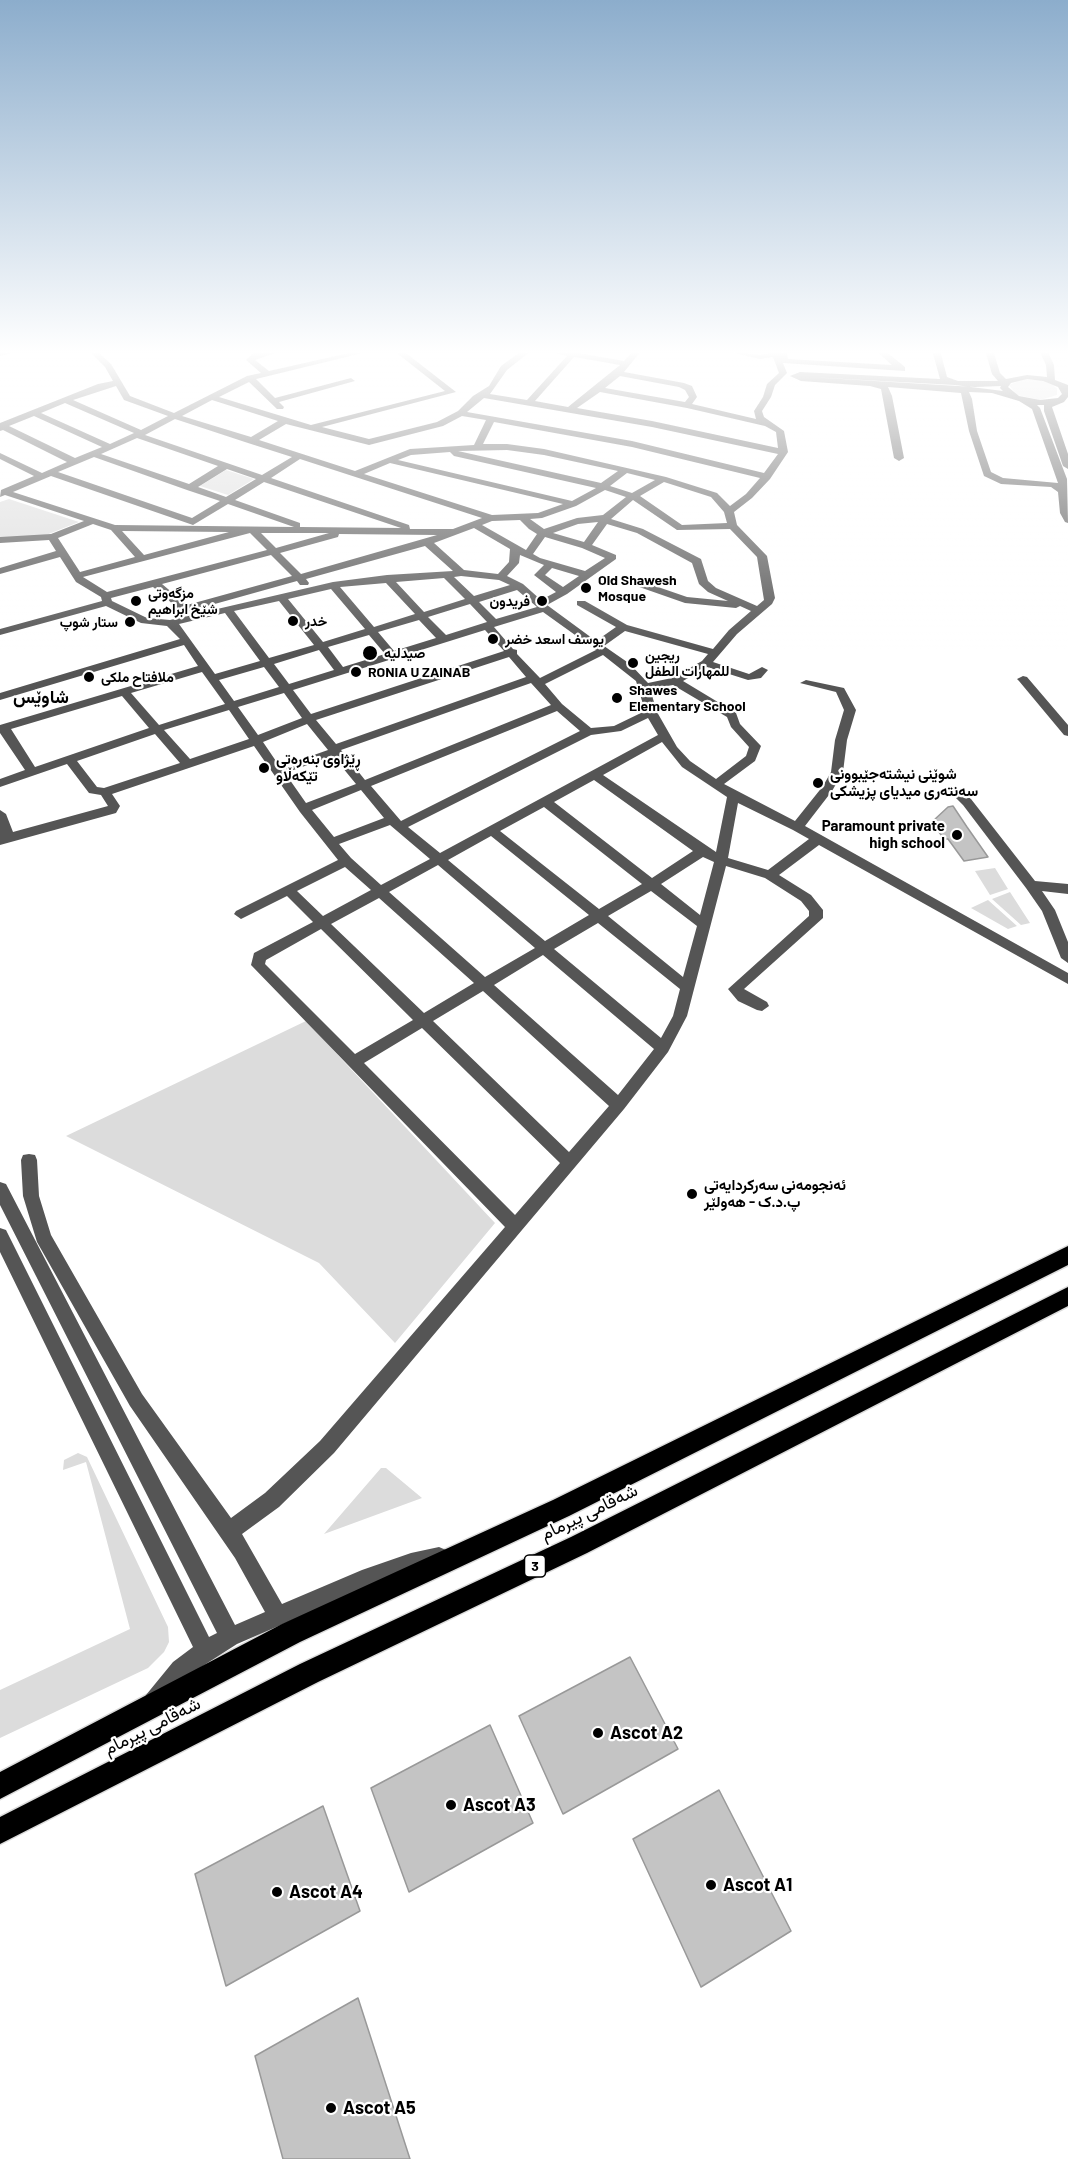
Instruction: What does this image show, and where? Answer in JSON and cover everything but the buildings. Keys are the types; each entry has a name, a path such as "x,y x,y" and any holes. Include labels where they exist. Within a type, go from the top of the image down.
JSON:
{"highway":[{"name":"شەقامی پیرمام","path":"0,1786 291,1632 561,1508 1068,1255"},
{"name":"شەقامی پیرمام","path":"0,1831 309,1673 579,1545 1068,1296"}],"street":[{"path":"51,451 75,462"},
{"path":"3,491 101,451"},
{"path":"186,451 419,531"},
{"path":"282,451 491,518 539,516 573,504 605,487 624,471"},
{"path":"355,474 387,460 421,451"},
{"path":"444,451 605,487 633,496 655,526 697,561 703,582 711,590 757,610"},
{"path":"574,451 624,471 663,479 714,495 729,511 732,526 762,556 770,598 766,605 757,610 733,632 706,663 675,681 644,687"},
{"path":"691,451 767,477"},
{"path":"729,511 749,496 767,477 783,452 773,451"},
{"path":"898,451 899,458"},
{"path":"980,451 984,471 1001,481 1054,482 1061,477"},
{"path":"1051,451 1061,477 1065,513 1068,520"},
{"path":"1062,451 1068,466"},
{"path":"94,454 310,530"},
{"path":"0,456 45,474 193,525"},
{"path":"193,525 299,456"},
{"path":"387,460 573,504"},
{"path":"190,488 226,465"},
{"path":"586,546 606,519 633,496 663,479"},
{"path":"1028,482 1053,484 1064,491"},
{"path":"3,491 114,528 193,525 252,529 453,532"},
{"path":"539,516 562,526"},
{"path":"145,621 427,542 491,518"},
{"path":"0,783 157,729 543,606 612,557 586,546 543,533 532,527 524,518"},
{"path":"527,555 543,533 584,519 606,519 680,528 732,526"},
{"path":"0,540 52,537 92,522"},
{"path":"476,525 514,550 550,565 586,575"},
{"path":"114,528 142,559"},
{"path":"252,529 309,590"},
{"path":"77,576 252,529"},
{"path":"0,632 352,530"},
{"path":"52,537 77,576 107,600 145,621 170,623 333,585 387,578 445,573 501,577 519,586 600,649 626,666 644,687 651,712 686,764 733,796 1067,969"},
{"path":"427,542 461,573"},
{"path":"501,577 514,563 514,550"},
{"path":"0,571 61,553"},
{"path":"550,565 539,575 563,592"},
{"path":"445,573 558,706 588,732"},
{"path":"387,578 443,639"},
{"path":"629,580 685,600 744,605"},
{"path":"156,585 185,609"},
{"path":"333,585 391,654"},
{"path":"32,772 2,728 124,692 268,663 519,586"},
{"path":"281,596 340,670"},
{"path":"581,603 623,627 716,653"},
{"path":"227,609 309,719 362,786 396,823 542,949 663,1048"},
{"path":"170,623 177,627 277,772 346,861 619,1105"},
{"path":"277,772 536,681 600,649 623,627"},
{"path":"0,697 186,641"},
{"path":"69,758 93,790 105,792 309,719 513,652"},
{"path":"706,663 748,677 758,676 762,670"},
{"path":"1023,679 1068,732"},
{"path":"675,681 732,715 735,725 755,746 751,758 717,784"},
{"path":"796,827 828,788 837,772 841,740 850,710 840,690 806,683"},
{"path":"124,692 187,764"},
{"path":"304,809 558,706"},
{"path":"330,843 396,823 588,732 617,729 651,712"},
{"path":"514,1225 258,965 259,957 665,736"},
{"path":"595,775 702,851 721,860 770,875 806,898 816,910 816,918 735,989 743,998 762,1006"},
{"path":"954,790 967,802 1048,910 1067,969"},
{"path":"0,813 4,839 111,810 114,806 105,792"},
{"path":"229,1531 272,1500 327,1447 514,1225 619,1105 663,1048 680,1016 721,860 733,796"},
{"path":"546,802 704,925"},
{"path":"492,831 687,987"},
{"path":"770,875 817,840"},
{"path":"353,1062 652,884 702,851"},
{"path":"241,914 346,861"},
{"path":"1031,885 1068,889"},
{"path":"289,891 569,1162"},
{"path":"29,1160 31,1196 43,1237 136,1400 229,1531 255,1571 278,1616"},
{"path":"0,1189 230,1637"},
{"path":"2,1243 170,1576 204,1651"},
{"path":"151,1707 169,1680 204,1651 230,1637 386,1571 427,1559 460,1555"}],"shaded area":[{"path":"226,470 254,479 228,495 200,486"},
{"path":"9,499 79,522 46,535 0,538 0,502"},
{"path":"995,868 1008,889 990,895 975,871"},
{"path":"1010,892 1030,923 1021,925 992,899"},
{"path":"988,900 1017,926 1008,929 971,908"},
{"path":"306,1021 495,1223 395,1343 319,1263 66,1136"},
{"path":"78,1453 87,1457 168,1627 169,1642 164,1652 148,1668 0,1738 0,1690 130,1629 86,1462 63,1470 64,1460"},
{"path":"381,1468 386,1468 422,1498 324,1534"}],"place":[{"name":"Old Shawesh Mosque","path":"586,588"},
{"name":"مزگەوتی شێخ ابراهیم","path":"136,601"},
{"name":"فريدون","path":"542,601"},
{"name":"خدر","path":"293,621"},
{"name":"ستار شوپ","path":"130,622"},
{"name":"يوسف اسعد خضر","path":"493,639"},
{"name":"صیدلیە","path":"370,653"},
{"name":"ريجين للمهارات الطفل","path":"633,663"},
{"name":"RONIA U ZAINAB","path":"356,672"},
{"name":"ملافتاح ملکی","path":"89,677"},
{"name":"Shawes Elementary School","path":"617,698"},
{"name":"ڕێژاوی بنەرەتی تێکەڵاو","path":"264,768"},
{"name":"شوێنی نیشتەجێبوونی سەنتەری میدیای پزیشکی","path":"818,783"},
{"name":"Paramount private high school","path":"957,835"},
{"name":"ئەنجومەنی سەرکردایەتی پ.د.ک - هەولێر","path":"692,1194"},
{"name":"Ascot A2","path":"598,1733"},
{"name":"Ascot A3","path":"451,1805"},
{"name":"Ascot A1","path":"711,1885"},
{"name":"Ascot A4","path":"277,1892"},
{"name":"Ascot A5","path":"331,2108"}],"district":[{"name":"شاوێس","path":"41,697"}]}
